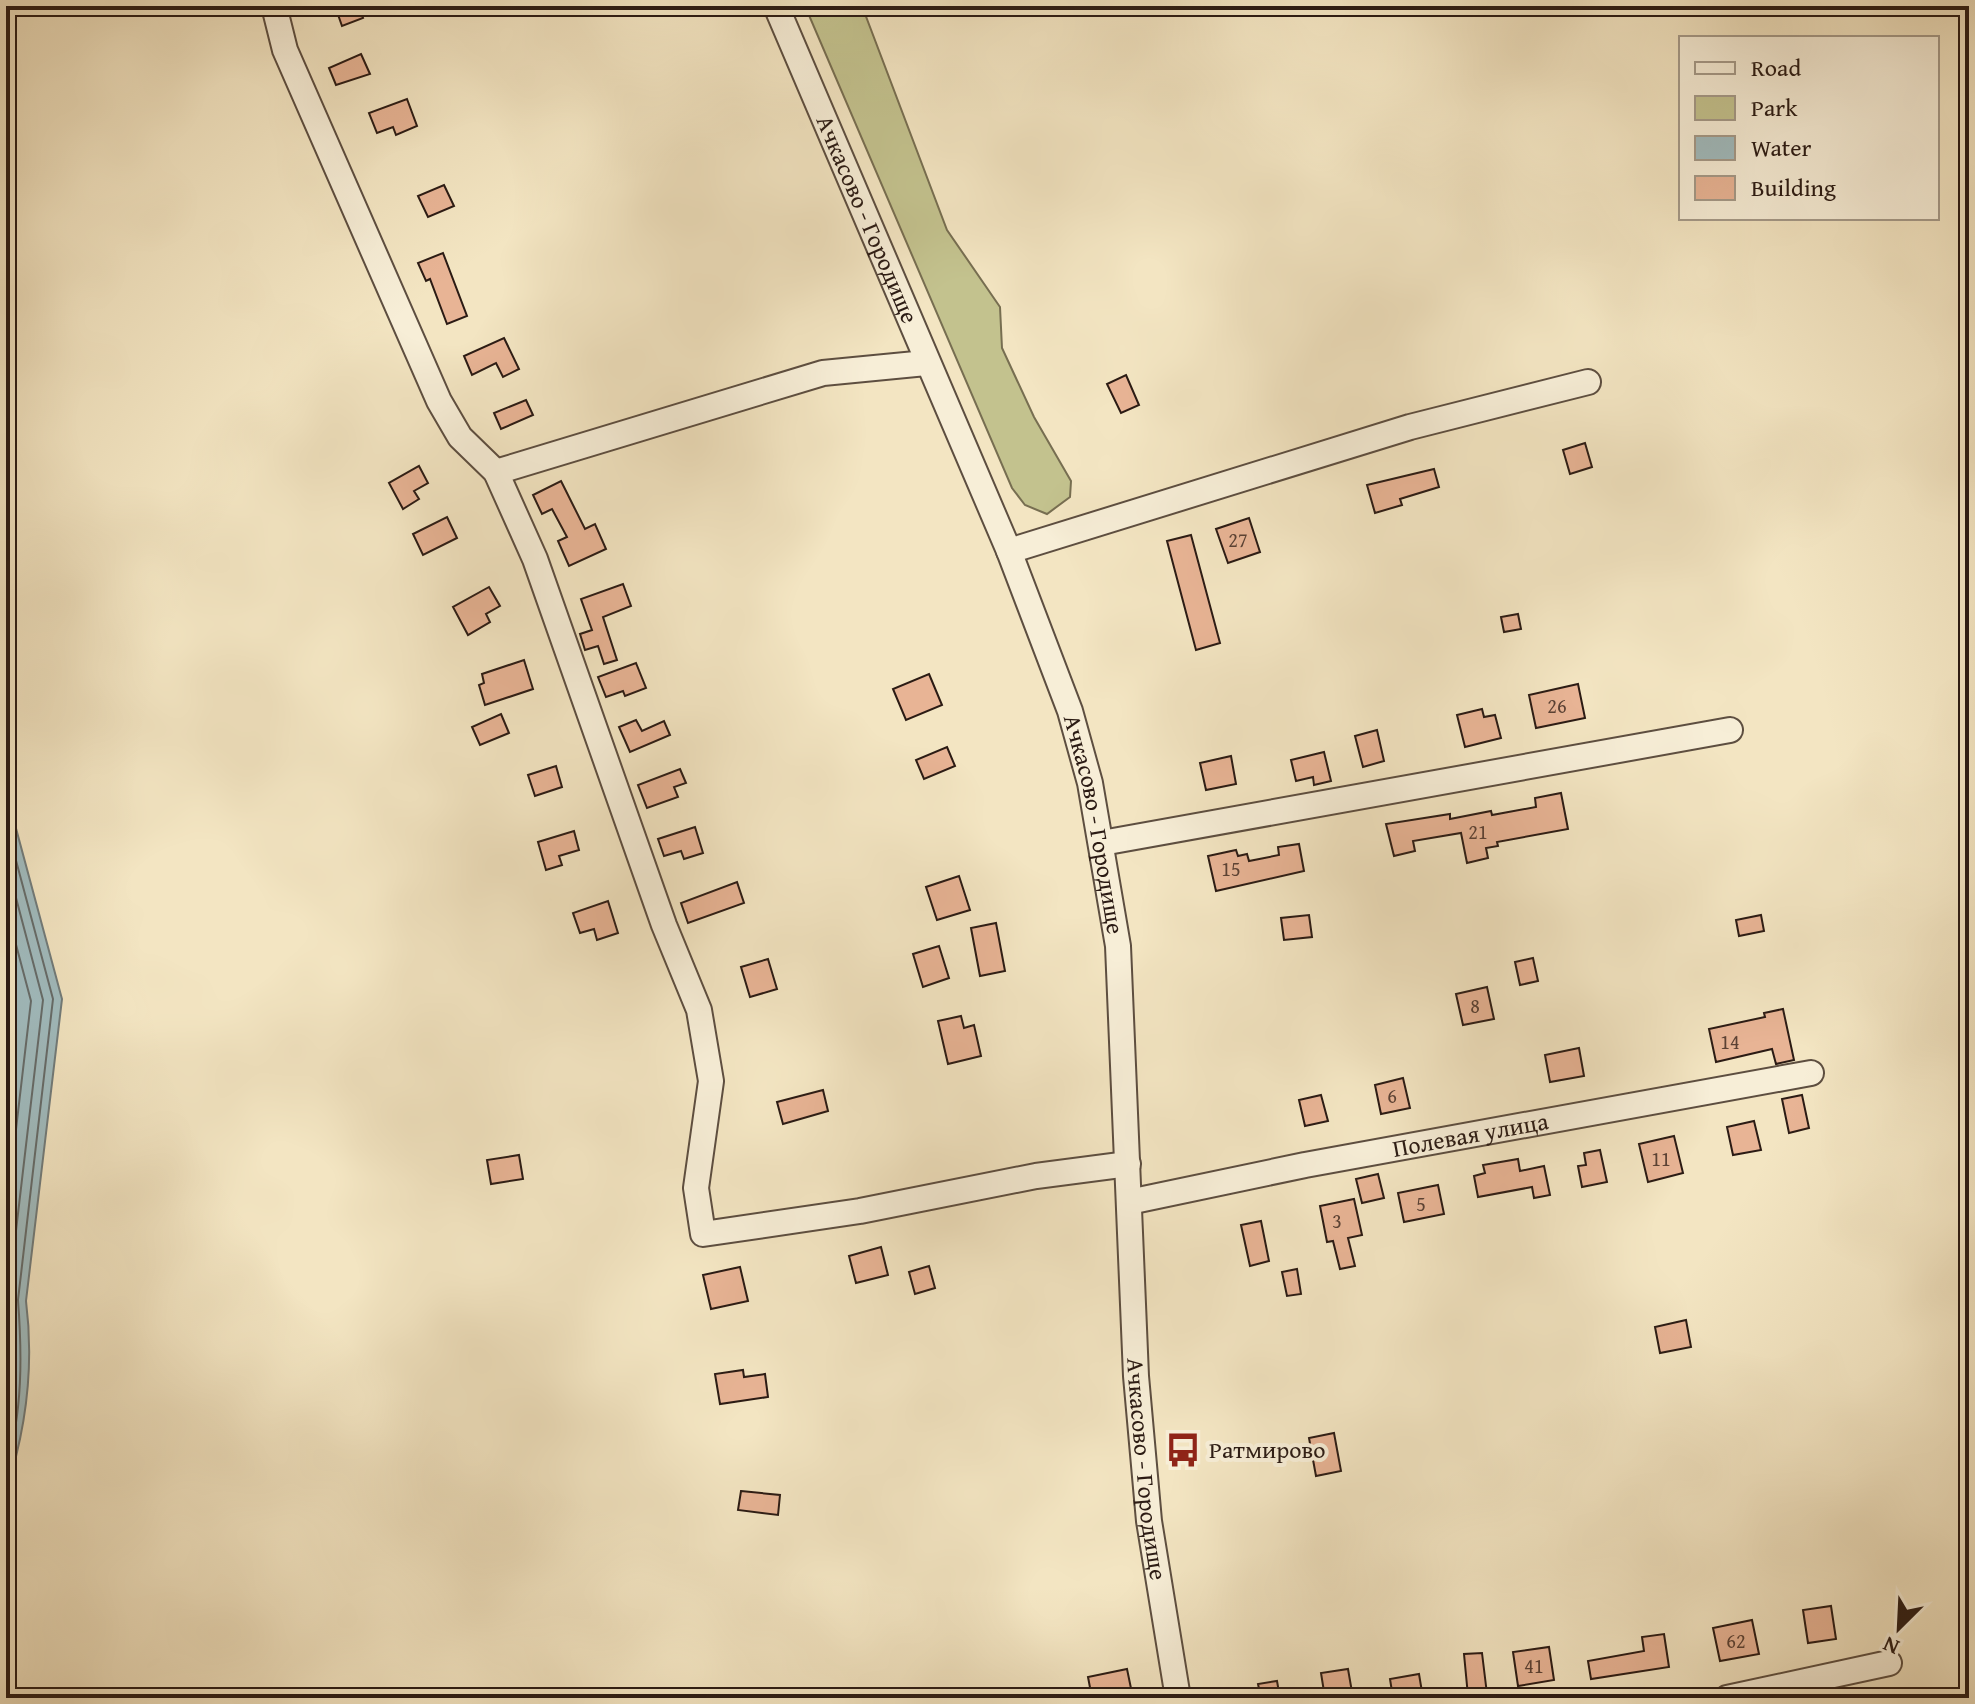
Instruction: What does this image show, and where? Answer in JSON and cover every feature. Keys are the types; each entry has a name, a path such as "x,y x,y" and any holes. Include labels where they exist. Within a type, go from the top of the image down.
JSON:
{"street":[{"path":"274,6 285,50 439,401 460,437 496,472 535,559 664,925 699,1010 711,1081 696,1188 703,1234 860,1211 1036,1176 1128,1164"},
{"name":"Ачкасово - Городище","path":"776,6 926,363 1009,551 1070,711 1102,843 1118,946 1136,1376 1149,1521 1178,1698"},
{"path":"496,472 823,373 926,363"},
{"path":"1009,551 1410,427 1588,382"},
{"path":"1102,843 1730,730"},
{"name":"Полевая улица","path":"1129,1202 1305,1165 1811,1073"},
{"path":"1727,1698 1889,1663"}],"green space":[{"path":"805,6 862,6 947,230 1000,307 1002,348 1034,417 1071,481 1070,497 1047,514 1025,505 1012,488"}],"water":[{"path":"6,809 14,821 62,999 26,1301 29,1349 26,1397 19,1444 6,1491"}],"building":[{"path":"335,6 359,6 363,18 342,26"},
{"path":"361,54 370,74 336,85 329,68"},
{"path":"407,99 417,126 396,135 393,127 377,133 369,113"},
{"path":"444,185 454,206 428,217 418,196"},
{"path":"443,253 467,316 447,324 430,279 426,281 418,263"},
{"path":"504,338 519,369 503,377 496,363 472,375 464,356"},
{"path":"1126,375 1139,405 1121,413 1107,384"},
{"path":"526,400 533,415 501,429 494,413"},
{"path":"1585,443 1592,467 1570,474 1563,450"},
{"path":"419,466 428,483 414,491 419,499 403,509 389,483"},
{"path":"1434,469 1439,487 1400,499 1402,505 1375,513 1367,485"},
{"path":"561,481 585,529 595,524 606,549 569,566 558,541 567,537 552,509 542,514 533,495"},
{"path":"447,517 457,538 423,555 413,534"},
{"path":"1249,518 1260,552 1228,563 1216,529"},
{"path":"1191,535 1220,643 1196,650 1167,541"},
{"path":"623,584 631,606 603,617 617,660 604,664 598,646 585,650 580,634 592,630 581,599"},
{"path":"489,587 500,606 486,614 490,622 468,635 453,607"},
{"path":"1518,614 1521,629 1504,632 1501,617"},
{"path":"524,660 533,689 485,705 479,685 484,683 482,674"},
{"path":"636,663 646,688 625,696 623,691 606,697 598,677"},
{"path":"929,674 942,705 906,720 893,689"},
{"path":"1578,684 1585,718 1536,728 1529,695"},
{"path":"1482,709 1484,717 1495,715 1501,738 1465,747 1457,715"},
{"path":"501,714 509,733 480,745 472,727"},
{"path":"636,720 642,731 664,721 670,735 630,752 619,727"},
{"path":"1377,730 1384,761 1363,767 1355,736"},
{"path":"947,747 955,766 924,779 916,760"},
{"path":"1324,752 1331,781 1314,785 1313,777 1296,781 1291,760"},
{"path":"1231,756 1236,784 1206,790 1200,763"},
{"path":"556,766 562,787 535,796 528,775"},
{"path":"680,769 686,783 674,787 678,797 647,808 638,785"},
{"path":"1561,793 1568,829 1497,842 1498,846 1486,848 1488,858 1467,863 1461,833 1413,841 1415,851 1394,856 1386,824 1450,814 1450,819 1491,811 1492,815 1536,807 1535,798"},
{"path":"695,827 703,853 684,859 681,851 664,856 658,839"},
{"path":"574,831 579,850 559,856 562,865 546,870 538,842"},
{"path":"1299,844 1304,871 1216,891 1208,856 1236,850 1238,856 1247,854 1249,861 1279,855 1278,847"},
{"path":"959,876 970,910 937,920 926,887"},
{"path":"737,882 744,903 688,923 681,903"},
{"path":"608,901 618,933 597,940 594,929 580,933 573,913"},
{"path":"1309,915 1312,937 1284,940 1281,918"},
{"path":"1761,915 1764,931 1739,936 1736,920"},
{"path":"996,923 1005,971 980,976 971,928"},
{"path":"939,946 949,978 923,987 913,954"},
{"path":"1533,958 1538,981 1520,985 1515,962"},
{"path":"768,959 777,989 750,997 741,967"},
{"path":"1487,987 1494,1019 1463,1025 1456,994"},
{"path":"1783,1009 1794,1060 1776,1064 1772,1049 1716,1062 1709,1029 1765,1017 1764,1013"},
{"path":"961,1016 964,1028 974,1025 981,1056 948,1064 938,1021"},
{"path":"1579,1048 1584,1076 1550,1082 1545,1055"},
{"path":"1403,1078 1410,1108 1381,1114 1375,1085"},
{"path":"823,1090 828,1111 783,1124 777,1102"},
{"path":"1321,1095 1328,1121 1305,1126 1299,1100"},
{"path":"1802,1095 1809,1128 1789,1133 1782,1099"},
{"path":"1754,1121 1761,1150 1733,1155 1727,1127"},
{"path":"1674,1136 1683,1173 1648,1182 1639,1144"},
{"path":"1600,1150 1607,1182 1582,1187 1578,1166 1586,1165 1584,1153"},
{"path":"519,1155 523,1179 491,1184 487,1160"},
{"path":"1518,1159 1520,1171 1544,1166 1550,1195 1534,1198 1532,1187 1478,1197 1474,1176 1485,1173 1483,1165"},
{"path":"1378,1174 1384,1198 1362,1203 1356,1179"},
{"path":"1438,1185 1444,1214 1404,1222 1398,1193"},
{"path":"1354,1199 1362,1235 1348,1238 1355,1266 1340,1269 1333,1241 1327,1242 1320,1206"},
{"path":"1261,1221 1269,1261 1250,1266 1241,1225"},
{"path":"881,1247 888,1275 856,1283 849,1256"},
{"path":"929,1266 935,1288 915,1294 909,1272"},
{"path":"740,1267 748,1301 711,1309 703,1275"},
{"path":"1297,1269 1301,1294 1287,1296 1282,1272"},
{"path":"1686,1320 1691,1347 1660,1353 1655,1327"},
{"path":"743,1370 744,1377 765,1374 768,1397 720,1404 715,1374"},
{"path":"1334,1433 1341,1471 1316,1476 1309,1438"},
{"path":"741,1491 780,1495 778,1515 738,1510"},
{"path":"1831,1606 1836,1639 1808,1643 1803,1610"},
{"path":"1752,1620 1759,1654 1720,1661 1713,1628"},
{"path":"1664,1634 1669,1667 1591,1679 1588,1661 1644,1651 1642,1637"},
{"path":"1549,1647 1554,1680 1518,1686 1513,1652"},
{"path":"1482,1653 1487,1694 1468,1696 1464,1654"},
{"path":"1127,1669 1133,1698 1092,1698 1088,1677"},
{"path":"1348,1669 1352,1692 1344,1694 1345,1698 1325,1698 1321,1673"},
{"path":"1419,1674 1423,1698 1393,1698 1390,1679"},
{"path":"1277,1681 1280,1698 1261,1698 1258,1684"}],"place":[{"name":"Ратмирово","path":"1183,1450"}]}
